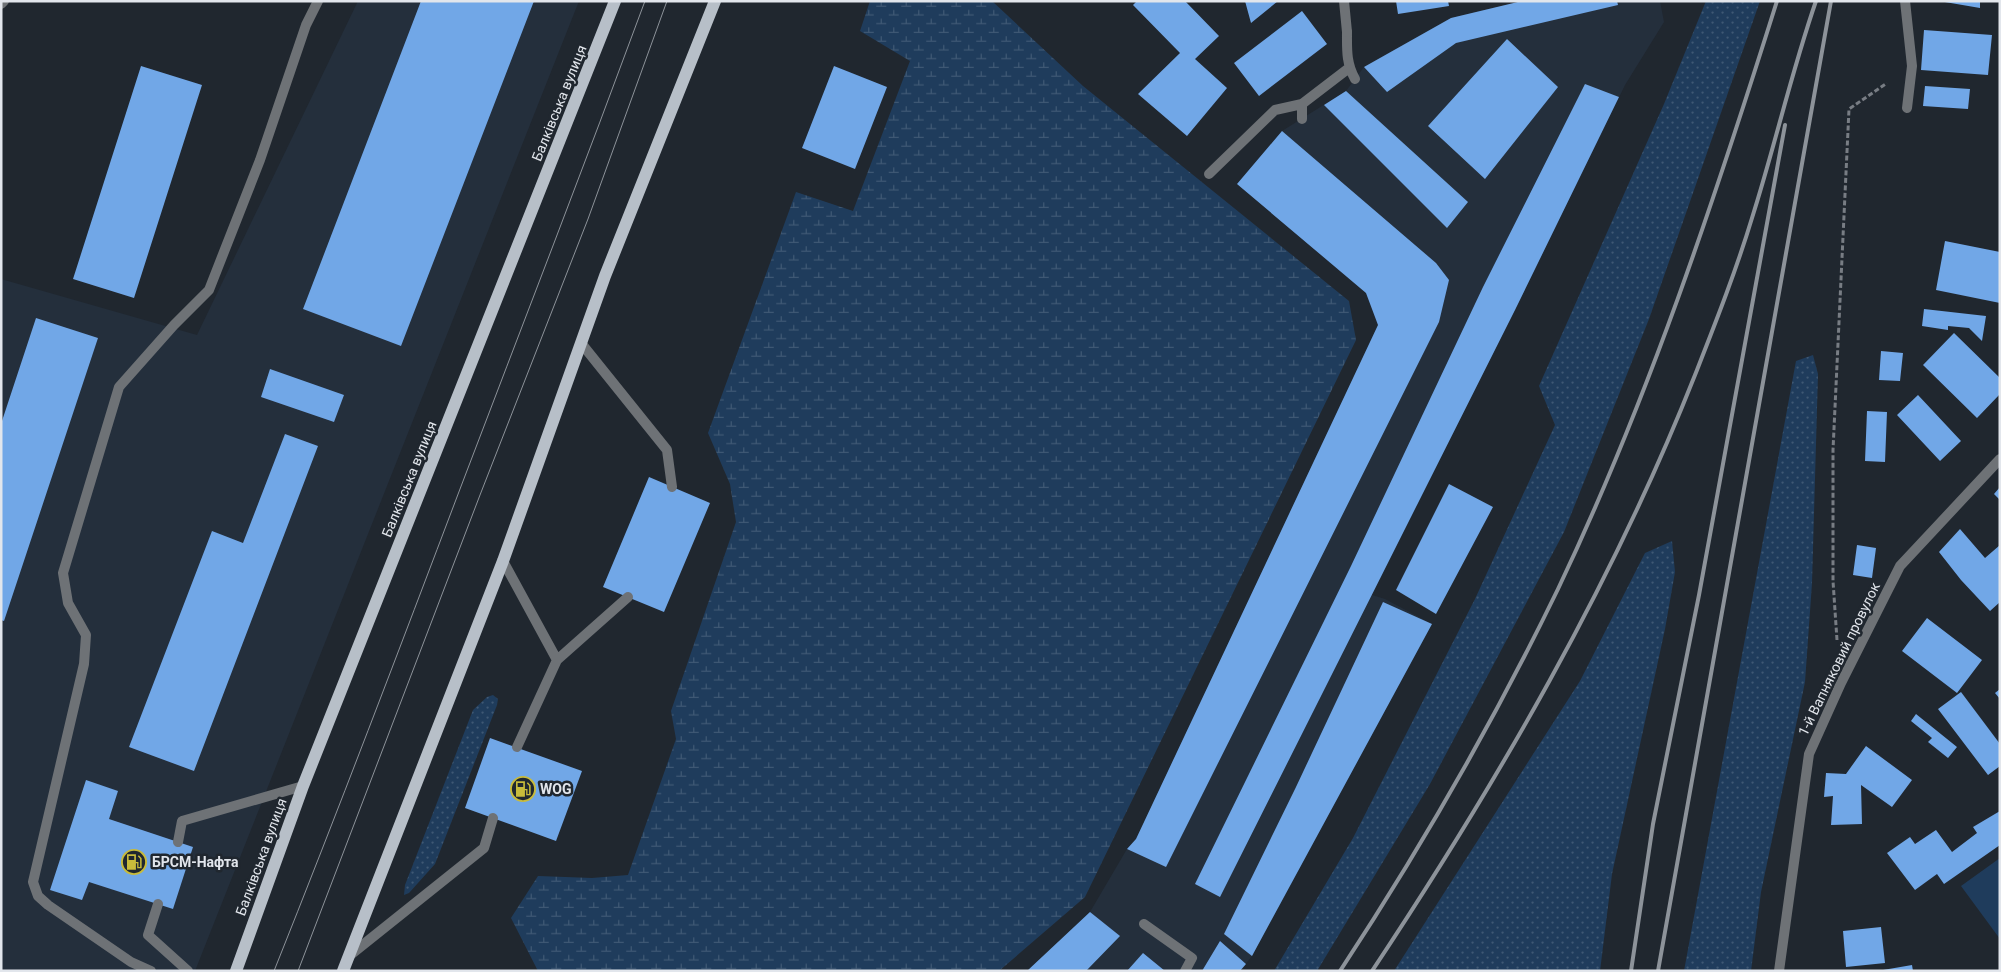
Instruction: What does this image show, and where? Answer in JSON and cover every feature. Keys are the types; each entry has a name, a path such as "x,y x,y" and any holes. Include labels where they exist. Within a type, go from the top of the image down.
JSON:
{"main road":[{"name":"Балківська вулиця","path":"236,971 303,786 615,1"},
{"path":"343,971 503,561 605,276 716,1"}],"street":[{"path":"1,4 4,1"},
{"path":"152,971 131,962 48,905 38,896 33,882 84,664 86,635 68,604 63,573 119,386 208,290 260,160 306,25 318,1"},
{"path":"1344,1 1347,53 1349,68 1354,79"},
{"path":"1906,1 1912,66 1907,108"},
{"path":"1209,174 1275,110 1302,104 1349,68"},
{"path":"1302,104 1302,118"},
{"path":"581,343 667,450 672,487"},
{"name":"1-й Вапняковий провулок","path":"1779,971 1809,754 1841,683 1900,566 2000,459"},
{"path":"503,561 557,660"},
{"path":"517,747 557,660 628,597"},
{"path":"178,842 182,821 303,786"},
{"path":"348,956 484,848 493,818"},
{"path":"158,904 148,935 188,971"},
{"path":"1144,924 1192,958 1185,971"}],"path":[{"path":"1841,683 1832,581 1833,450 1849,109 1912,66"}],"shaded area":[{"path":"358,1 579,1 195,971 1,971 1,279 197,335"},
{"path":"1522,1 1660,1 1664,22 1625,85 1372,595 1385,599 1432,624 1252,956 1240,971 1027,971 1090,912 1127,849 1136,839 1378,325 1366,293 1237,184 1282,131 1346,91 1364,67 1451,18"}],"green space":[{"path":"870,1 992,1 1083,86 1349,301 1356,340 1085,897 999,971 538,971 511,918 538,876 592,878 628,875 676,739 671,711 736,522 730,484 708,433 796,192 853,211 910,61 860,31"},
{"path":"1706,1 1760,1 1649,319 1564,532 1430,784 1317,971 1274,971 1353,838 1475,599 1555,425 1539,386 1664,104"},
{"path":"1813,355 1818,374 1812,583 1805,682 1761,892 1751,971 1684,971 1796,361"},
{"path":"1672,541 1675,572 1665,629 1612,874 1600,971 1394,971 1580,681 1645,553"},
{"path":"493,695 498,699 497,705 435,864 409,893 404,895 405,885 473,710 487,697"},
{"path":"2000,858 2000,939 1961,886"}],"building":[{"path":"421,1 534,1 401,346 303,309"},
{"path":"1137,1 1185,1 1219,36 1195,59 1227,88 1187,136 1138,94 1180,53 1133,5"},
{"path":"1245,1 1278,1 1251,23"},
{"path":"1396,1 1448,1 1449,6 1398,14"},
{"path":"1522,1 1617,1 1618,5 1456,43 1387,92 1364,67 1451,18"},
{"path":"1939,1 1980,1 1980,8"},
{"path":"1302,11 1327,44 1259,96 1234,63"},
{"path":"1924,30 1992,35 1988,75 1921,70"},
{"path":"1507,39 1558,87 1485,179 1428,126"},
{"path":"141,66 202,85 134,298 73,279"},
{"path":"834,66 887,87 855,169 802,148"},
{"path":"1585,84 1619,97 1515,310 1220,897 1195,884 1351,566 1483,287"},
{"path":"1925,86 1970,89 1968,109 1923,106"},
{"path":"1346,91 1468,202 1447,228 1324,105"},
{"path":"1282,131 1436,263 1449,280 1439,322 1166,867 1127,849 1136,839 1378,325 1366,293 1237,184"},
{"path":"1945,241 2000,252 2000,303 1936,290"},
{"path":"1924,309 1986,316 1982,341 1969,328 1948,326 1948,330 1922,326"},
{"path":"36,318 98,338 4,621 1,620 1,424"},
{"path":"1954,333 2000,378 2000,394 1977,418 1923,365"},
{"path":"1881,351 1903,353 1900,381 1879,380"},
{"path":"270,369 344,395 334,422 261,397"},
{"path":"1918,395 1961,441 1940,461 1897,415"},
{"path":"1867,411 1887,412 1885,462 1865,461"},
{"path":"285,434 318,446 194,771 129,747 212,531 243,543"},
{"path":"649,477 710,503 664,612 603,587"},
{"path":"1449,484 1493,507 1436,614 1396,590"},
{"path":"2000,487 2000,500 1994,494"},
{"path":"1960,529 1985,558 2000,545 2000,602 1990,611 1961,580 1939,552"},
{"path":"1857,545 1876,548 1872,578 1853,575"},
{"path":"1383,602 1432,624 1252,956 1224,934"},
{"path":"1927,618 1982,660 1957,693 1902,651"},
{"path":"2000,689 2000,699 1995,693"},
{"path":"1961,692 2000,744 2000,766 1988,775 1938,709"},
{"path":"1916,714 1957,747 1948,758 1928,742 1932,738 1911,721"},
{"name":"WOG","path":"490,738 582,771 556,841 465,808"},
{"path":"1866,746 1912,780 1892,807 1861,785 1862,824 1831,825 1833,796 1824,797 1826,773 1846,774"},
{"path":"86,780 118,791 109,819 193,847 173,909 89,882 82,900 50,890"},
{"path":"2000,811 2000,845 1944,884 1937,874 1915,890 1887,853 1910,837 1915,844 1936,830 1952,852 1977,833 1973,827"},
{"path":"1090,912 1120,936 1086,971 1027,971"},
{"path":"1881,927 1885,963 1846,967 1843,931"},
{"path":"1220,941 1246,964 1240,971 1202,971"},
{"path":"1143,953 1165,971 1127,971"},
{"path":"1912,965 1913,971 1883,971 1883,970"}],"tram line":[{"path":"274,971 391,670 645,1"},
{"path":"298,971 588,219 667,1"}],"railway":[{"path":"1340,971 1428,831 1482,735 1534,638 1591,518 1678,299 1729,151 1777,1"},
{"path":"1372,971 1464,828 1507,755 1549,681 1627,530 1695,375 1739,258 1816,1"},
{"path":"1658,971 1831,1"},
{"path":"1631,971 1653,824 1699,595 1785,125"}],"place":[{"name":"WOG","path":"523,789"},
{"name":"БРСМ-Нафта","path":"134,862"}]}
